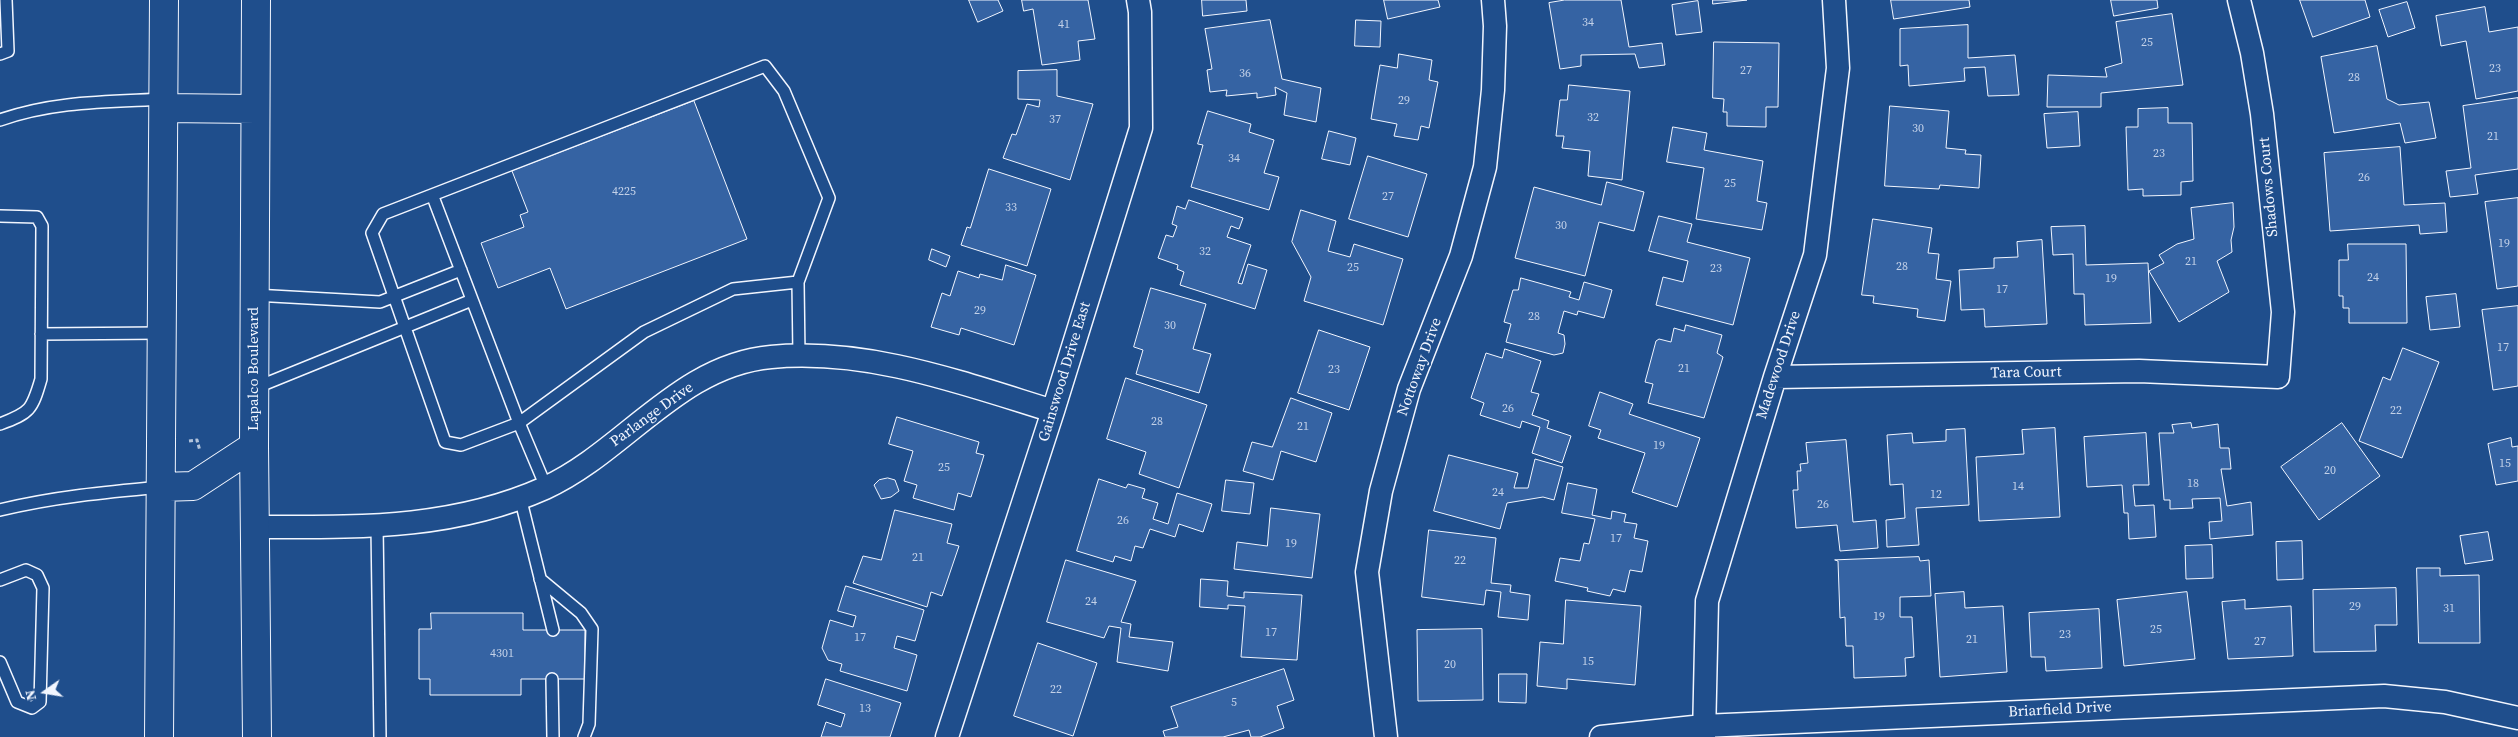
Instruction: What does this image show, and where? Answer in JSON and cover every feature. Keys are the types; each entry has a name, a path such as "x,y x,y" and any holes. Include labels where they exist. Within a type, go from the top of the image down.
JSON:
{"main road":[{"path":"159,737 164,0"},
{"name":"Lapalco Boulevard","path":"256,0 254,446 257,737"},
{"path":"164,104 255,109"},
{"path":"161,487 193,486 254,446"}],"street":[{"name":"Gainswood Drive East","path":"947,737 1054,411 1141,128 1138,0"},
{"name":"Nottoway Drive","path":"1386,737 1368,572 1381,491 1410,389 1461,256 1485,167 1493,90 1495,26 1493,0"},
{"name":"Madewood Drive","path":"1704,731 1707,601 1775,377 1815,255 1838,68 1834,0"},
{"name":"Shadows Court","path":"2239,0 2252,53 2262,114 2272,225 2283,312 2278,376"},
{"name":"Parlange Drive","path":"256,527 377,526 431,522 489,508 546,487 594,459 659,407 698,381 736,364 770,357 829,355 912,368 1054,411"},
{"name":"Tara Court","path":"1775,377 2139,371 2278,376"},
{"name":"Briarfield Drive","path":"1601,737 2384,696 2445,702 2518,718"}],"lane":[{"path":"0,54 8,50 6,0"},
{"path":"798,282 733,289 644,332 519,422 461,445 445,442 372,233 384,214 433,197 765,66 784,91 829,198 798,282 799,356"},
{"path":"0,120 31,109 70,104 164,104"},
{"path":"433,197 519,422 546,487"},
{"path":"0,216 37,217 42,226 41,380 34,404 22,416 0,424"},
{"path":"254,295 380,302 461,270"},
{"path":"255,388 472,300"},
{"path":"41,334 162,333"},
{"path":"0,510 30,502 94,493 161,487"},
{"path":"520,497 553,630"},
{"path":"377,526 380,737"},
{"path":"0,580 26,570 37,575 43,588 40,702 32,708 16,702 0,662"},
{"path":"540,579 581,613 592,629 589,724 584,737"},
{"path":"552,679 553,737"}],"path":[{"path":"189,441 197,440 200,454"}],"building":[{"path":"969,0 998,0 1003,11 978,22"},
{"path":"1022,0 1088,0 1095,39 1078,41 1080,60 1042,65 1033,9 1024,11"},
{"path":"1202,0 1246,0 1247,11 1203,16"},
{"path":"1384,0 1438,0 1440,7 1388,19"},
{"path":"1565,0 1621,0 1629,47 1662,43 1665,65 1639,68 1635,54 1581,55 1581,66 1560,69 1549,3"},
{"path":"1713,0 1747,0 1713,4"},
{"path":"1891,0 1969,0 1970,7 1894,19"},
{"path":"2111,0 2157,0 2158,8 2114,16"},
{"path":"2300,0 2365,0 2370,17 2313,37"},
{"path":"1698,1 1702,32 1676,35 1672,5"},
{"path":"2407,2 2415,28 2388,37 2379,10"},
{"path":"2485,7 2489,32 2518,27 2518,91 2476,99 2466,41 2441,46 2436,16"},
{"path":"2172,14 2183,85 2101,93 2101,107 2047,107 2048,75 2107,77 2105,68 2122,63 2116,22"},
{"path":"1270,20 1282,79 1321,88 1316,122 1284,115 1287,93 1275,87 1276,95 1257,98 1257,93 1226,96 1227,90 1210,92 1207,70 1212,69 1205,29"},
{"path":"1356,20 1381,21 1380,47 1355,46"},
{"path":"1968,25 1968,58 2015,55 2019,95 1988,96 1985,67 1964,68 1965,81 1909,86 1908,65 1900,66 1900,29"},
{"path":"1714,42 1779,43 1778,107 1766,107 1766,127 1727,126 1727,112 1723,112 1724,99 1713,98"},
{"path":"2377,46 2387,99 2399,105 2429,102 2436,138 2405,143 2400,123 2334,133 2321,57"},
{"path":"1399,54 1432,60 1429,80 1438,82 1429,128 1421,126 1418,140 1394,136 1397,124 1371,119 1380,65 1397,68"},
{"path":"1057,70 1057,96 1093,104 1070,180 1003,158 1012,134 1016,135 1027,104 1039,107 1040,100 1018,99 1018,71"},
{"path":"1569,85 1630,91 1622,180 1588,176 1590,151 1562,148 1564,136 1556,136 1560,100 1567,100"},
{"path":"2518,98 2518,169 2475,175 2478,194 2450,197 2446,171 2471,168 2463,106"},
{"path":"694,101 747,239 566,309 550,268 498,288 481,243 524,227 520,215 528,212 512,171"},
{"path":"1890,106 1949,111 1946,148 1966,150 1965,154 1981,155 1979,188 1940,185 1939,189 1885,186"},
{"path":"2168,108 2168,123 2192,123 2193,181 2181,182 2181,195 2143,196 2143,189 2128,190 2126,127 2138,127 2138,109"},
{"path":"1208,111 1251,124 1249,132 1274,140 1264,173 1279,177 1269,210 1191,187 1203,145 1198,144"},
{"path":"2078,112 2080,146 2047,148 2044,114"},
{"path":"1673,127 1707,133 1704,150 1763,161 1757,201 1767,203 1762,230 1696,219 1704,168 1667,162"},
{"path":"1329,131 1356,138 1350,165 1322,159"},
{"path":"2400,147 2404,205 2445,203 2447,232 2420,234 2419,225 2330,231 2324,153"},
{"path":"1368,156 1427,174 1408,237 1349,219"},
{"path":"989,169 1051,189 1027,266 961,245 967,227 970,228"},
{"path":"1607,182 1644,192 1634,231 1599,222 1585,276 1515,258 1534,187 1601,205"},
{"path":"2518,198 2518,286 2497,289 2485,202"},
{"path":"1189,200 1243,218 1239,229 1231,226 1227,237 1251,245 1238,283 1242,284 1248,264 1267,270 1255,309 1180,285 1184,272 1177,269 1178,265 1158,258 1166,235 1173,237 1177,226 1172,224 1177,206 1185,209"},
{"path":"2233,203 2232,252 2217,261 2229,292 2179,322 2149,271 2164,263 2159,255 2177,244 2194,239 2191,208"},
{"path":"1301,210 1336,221 1328,251 1350,257 1354,244 1403,259 1383,325 1304,301 1311,277 1292,242"},
{"path":"1659,216 1692,224 1687,242 1750,258 1733,325 1656,305 1663,277 1683,282 1688,261 1649,251"},
{"path":"1873,219 1932,228 1928,253 1939,254 1936,279 1951,281 1945,321 1917,317 1918,309 1873,303 1874,296 1862,295"},
{"path":"2085,226 2086,265 2148,263 2151,323 2085,325 2084,294 2074,294 2073,254 2053,255 2051,227"},
{"path":"2042,240 2047,324 1985,327 1984,309 1961,310 1959,270 1994,268 1994,258 2018,257 2017,242"},
{"path":"2348,244 2406,244 2407,323 2349,323 2349,308 2343,308 2343,296 2339,296 2339,260 2348,260"},
{"path":"932,249 950,256 946,267 929,260"},
{"path":"1006,265 1036,275 1014,345 961,328 959,335 931,327 942,293 950,296 958,271 979,278 980,274 1002,280"},
{"path":"1521,278 1571,292 1569,297 1579,300 1584,282 1612,290 1604,318 1578,311 1577,315 1564,311 1558,333 1564,335 1563,353 1554,355 1506,342 1511,324 1504,322 1513,290 1518,290"},
{"path":"1151,288 1206,304 1193,349 1211,354 1199,393 1136,374 1143,350 1134,347"},
{"path":"2456,294 2460,327 2430,330 2426,297"},
{"path":"2518,306 2518,386 2493,390 2482,310"},
{"path":"1686,325 1722,335 1717,353 1723,357 1704,418 1648,403 1653,384 1645,382 1656,341 1659,339 1671,342 1674,328 1684,331"},
{"path":"1319,330 1370,347 1349,410 1298,393"},
{"path":"2403,348 2439,362 2402,458 2359,441 2383,377 2390,380"},
{"path":"1505,349 1541,361 1531,392 1539,394 1532,415 1549,421 1547,428 1571,436 1562,463 1532,453 1540,427 1522,421 1520,428 1480,415 1484,403 1471,398 1486,353 1502,358"},
{"path":"1126,378 1207,405 1179,488 1139,474 1146,452 1107,439"},
{"path":"1600,392 1633,404 1629,414 1700,438 1677,507 1632,492 1645,453 1598,438 1601,430 1589,426"},
{"path":"1291,398 1332,413 1316,462 1281,451 1273,480 1243,471 1252,442 1272,447"},
{"path":"897,417 979,442 976,453 984,455 971,497 958,493 954,510 913,498 917,485 904,481 913,451 889,444"},
{"path":"2191,423 2192,428 2218,424 2220,448 2229,448 2231,469 2221,469 2227,506 2251,502 2253,535 2210,539 2209,522 2222,521 2220,498 2192,499 2193,508 2170,509 2170,500 2164,500 2159,433 2174,433 2172,425"},
{"path":"2342,423 2380,476 2319,520 2281,467"},
{"path":"2055,428 2060,517 1979,521 1976,457 2024,454 2022,430"},
{"path":"1965,429 1969,505 1916,508 1919,545 1887,547 1886,520 1905,518 1903,484 1890,485 1887,435 1912,433 1913,443 1946,441 1946,430"},
{"path":"2146,433 2149,485 2133,485 2135,506 2154,505 2156,537 2129,539 2128,513 2124,513 2122,485 2087,487 2084,437"},
{"path":"2511,438 2512,447 2518,446 2518,481 2496,485 2488,444"},
{"path":"1846,440 1853,522 1876,520 1878,548 1840,551 1837,525 1796,528 1793,490 1798,490 1797,471 1801,471 1800,464 1808,463 1806,443"},
{"path":"1449,455 1518,473 1514,488 1528,488 1535,459 1563,467 1554,500 1543,497 1507,503 1500,529 1434,511"},
{"path":"888,478 895,480 899,491 891,497 881,499 874,485 879,480"},
{"path":"1099,479 1126,488 1128,484 1145,489 1142,498 1158,503 1153,519 1168,524 1177,493 1212,504 1203,532 1179,524 1175,537 1150,529 1143,548 1135,546 1131,561 1115,556 1113,562 1077,551"},
{"path":"1226,480 1254,483 1250,514 1222,511"},
{"path":"1568,483 1597,489 1592,515 1611,519 1612,511 1626,514 1624,522 1637,524 1634,538 1648,541 1642,572 1630,570 1625,592 1613,589 1610,596 1587,591 1588,588 1555,581 1560,558 1580,561 1584,543 1589,544 1595,519 1562,513"},
{"path":"1271,508 1320,514 1312,578 1234,569 1237,542 1267,546"},
{"path":"895,510 952,524 947,543 959,546 942,596 931,592 927,607 853,583 863,556 881,560"},
{"path":"1429,530 1496,538 1491,583 1511,585 1510,592 1530,595 1528,620 1498,617 1501,592 1486,590 1484,605 1422,597"},
{"path":"2488,532 2493,560 2465,564 2460,536"},
{"path":"2302,541 2303,579 2277,580 2276,542"},
{"path":"2212,545 2213,578 2186,579 2185,546"},
{"path":"1919,557 1920,561 1929,560 1931,596 1900,597 1900,617 1912,617 1914,657 1905,658 1906,676 1854,678 1853,646 1846,646 1845,617 1840,618 1838,561 1835,560"},
{"path":"1066,560 1136,581 1121,622 1131,624 1129,637 1173,642 1168,671 1117,662 1121,628 1109,626 1104,638 1047,622"},
{"path":"2417,568 2440,568 2440,576 2479,575 2480,643 2419,643"},
{"path":"1201,579 1228,581 1227,596 1244,598 1244,592 1302,595 1297,660 1241,657 1245,606 1228,605 1228,609 1200,607"},
{"path":"846,586 924,610 915,641 897,636 894,648 917,655 907,691 840,671 842,664 828,660 822,648 830,620 853,627 856,616 838,611"},
{"path":"2396,588 2397,625 2375,625 2376,651 2314,652 2313,590"},
{"path":"1964,592 1965,608 2003,606 2007,672 1940,677 1935,594"},
{"path":"2187,592 2195,659 2124,666 2117,600"},
{"path":"1566,600 1641,606 1635,685 1567,679 1567,689 1537,686 1540,642 1563,644"},
{"path":"2245,600 2245,609 2291,606 2293,656 2228,659 2222,602"},
{"path":"2099,609 2102,668 2046,671 2045,657 2031,657 2029,613"},
{"path":"431,613 523,613 523,630 585,630 585,679 521,679 521,695 430,695 430,679 419,679 419,629 431,629"},
{"path":"1482,629 1483,700 1418,701 1417,630"},
{"path":"1038,643 1097,663 1073,736 1014,716"},
{"path":"1284,669 1294,700 1277,706 1284,728 1260,737 1251,737 1249,730 1223,737 1165,737 1163,731 1178,727 1171,707"},
{"path":"1499,674 1527,674 1526,703 1499,702"},
{"path":"826,679 901,703 890,737 821,737 826,722 841,727 845,714 818,705"}]}
